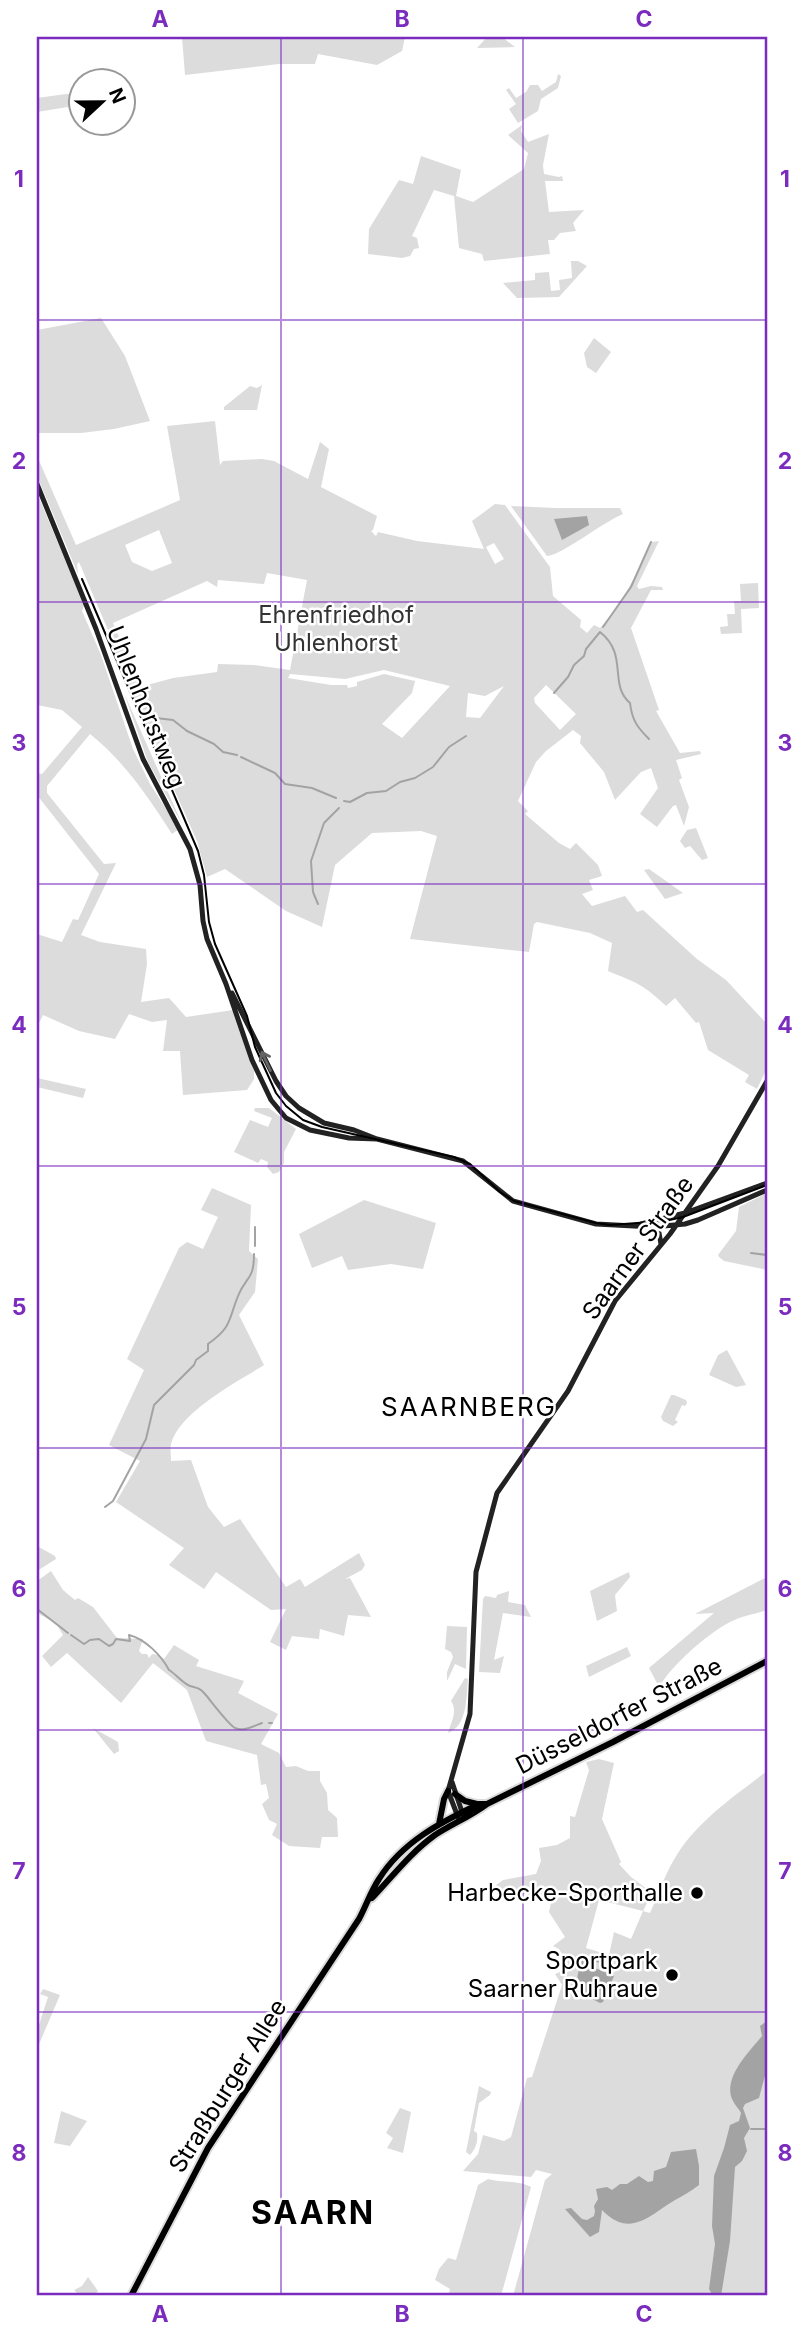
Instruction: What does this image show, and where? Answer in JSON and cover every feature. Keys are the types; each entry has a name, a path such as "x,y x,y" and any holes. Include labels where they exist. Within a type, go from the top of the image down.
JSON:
{"main road":[{"name":"Uhlenhorstweg","path":"37,484 95,626 143,759 190,849 200,885 205,931 211,952 226,984 286,1096 319,1121 377,1139"},
{"name":"Uhlenhorstweg","path":"226,984 247,1048 274,1106 293,1122 321,1133 377,1139"},
{"name":"Saarner Straße","path":"452,1792 452,1782 470,1714 476,1572 497,1493 568,1391 610,1309 685,1213 729,1149 767,1081"},
{"path":"377,1139 463,1161 513,1201 596,1224 653,1227 676,1225 698,1220 767,1190"},
{"path":"631,1225 685,1213 767,1183"},
{"path":"653,1227 659,1233 661,1244"},
{"name":"Düsseldorfer Straße","path":"461,1816 613,1742 767,1661"},
{"path":"452,1792 464,1801 483,1804"},
{"path":"452,1792 461,1816"},
{"path":"439,1824 444,1799 452,1792"},
{"name":"Straßburger Allee","path":"368,1902 378,1880 413,1842 439,1824 461,1816"},
{"name":"Straßburger Allee","path":"131,2296 208,2148 368,1902 423,1844 461,1816"}],"green space":[{"path":"182,37 405,37 402,51 377,65 318,54 315,64 279,64 185,75"},
{"path":"487,37 502,37 515,47 477,48"},
{"path":"558,74 561,76 558,88 541,99 538,111 518,123 509,109 516,104 506,90 509,88 516,98 526,92 530,85 538,85 542,91 556,82"},
{"path":"66,94 66,107 37,112 37,98"},
{"path":"522,125 521,131 528,142 549,134 543,165 544,174 562,176 563,181 545,181 549,212 584,210 573,223 576,231 560,233 554,240 548,240 550,254 484,261 482,254 459,248 454,196 434,190 412,236 417,238 419,248 414,249 410,256 402,258 368,254 369,229 399,180 413,184 421,156 461,170 456,196 473,202 524,169 528,153 508,135"},
{"path":"571,261 587,266 559,297 517,298 503,283 535,280 535,273 549,272 551,291 560,290 559,280 572,278"},
{"path":"101,318 125,356 150,421 81,433 37,433 37,330"},
{"path":"594,338 611,352 596,373 587,367 584,353"},
{"path":"262,385 257,410 224,410 224,407 250,386 257,388"},
{"name":"Ehrenfriedhof Uhlenhorst","path":"215,421 220,465 223,461 262,459 274,461 308,479 320,442 329,449 321,487 377,516 371,531 376,536 378,532 417,541 484,549 472,521 495,504 505,505 550,567 553,596 581,620 580,627 587,633 594,625 600,628 616,608 652,542 659,541 637,586 639,589 662,587 663,590 651,590 631,628 659,710 656,711 680,753 700,751 701,754 676,760 682,778 679,780 689,807 684,826 676,805 657,827 640,814 658,788 651,768 641,772 615,800 604,772 580,743 581,736 573,730 536,762 518,801 528,811 525,814 559,843 570,849 576,843 598,865 602,876 589,880 593,890 582,894 592,906 625,896 637,912 643,910 697,959 726,980 767,1024 767,1068 757,1089 745,1082 749,1075 708,1050 699,1022 696,1023 675,998 666,1006 639,985 608,971 612,943 590,933 537,922 534,924 529,952 410,939 437,836 421,831 372,833 335,865 322,927 286,911 225,869 207,877 197,841 111,647 108,630 79,562 78,574 37,476 37,456 76,545 180,500 167,426","holes":["159,530 172,563 152,571 132,562 125,545","494,543 504,559 495,564 486,547","267,573 307,580 290,670 218,664 217,672 173,678 140,687 113,623 207,581 217,587 218,580 264,584","384,670 450,686 402,738 382,724 412,693 415,681 384,674 357,682 357,686 348,688 347,685 288,678 290,674 345,679","546,685 576,714 560,730 535,703 534,698","504,686 480,718 466,717 468,693 485,696"]},
{"path":"37,493 84,605 82,611 101,655 133,749 150,784 179,829 172,834 125,768 90,734 47,786 47,793 104,864 116,863 81,935 100,942 146,949 147,964 141,1002 169,998 186,1017 233,1010 254,1071 254,1079 247,1090 183,1095 180,1051 163,1051 167,1020 152,1022 129,1014 115,1039 79,1031 43,1015 37,1027 37,934 62,942 73,919 78,920 99,874 37,795 37,773 42,774 82,727 62,710 37,705"},
{"path":"511,506 620,508 623,514 547,556"},
{"path":"758,583 759,608 741,609 742,633 721,634 720,627 728,626 727,614 735,614 734,601 741,601 740,584"},
{"path":"124,693 183,826 148,762"},
{"path":"696,828 708,858 702,860 690,846 685,848 680,841 687,830"},
{"path":"649,869 683,893 665,899 644,870"},
{"path":"37,1078 86,1089 83,1098 37,1087"},
{"path":"255,1108 269,1108 296,1129 284,1152 284,1163 279,1172 273,1174 267,1167 268,1162 261,1159 258,1163 234,1152 250,1120 268,1127 272,1118 254,1111"},
{"path":"212,1188 251,1205 249,1251 258,1259 255,1292 239,1315 264,1365 210,1399 185,1421 171,1444 171,1461 191,1460 208,1507 224,1527 240,1519 286,1587 300,1579 305,1587 359,1553 365,1565 362,1570 345,1579 350,1578 371,1617 348,1615 344,1636 320,1629 319,1639 292,1636 286,1650 270,1642 286,1609 271,1610 216,1572 204,1589 169,1565 184,1548 116,1502 140,1461 109,1445 144,1370 127,1359 179,1248 187,1242 203,1249 218,1217 201,1210"},
{"path":"767,1193 767,1270 724,1261 718,1255 736,1231 739,1207"},
{"path":"364,1200 436,1223 423,1269 391,1264 348,1270 342,1256 312,1268 299,1234"},
{"path":"727,1350 746,1385 736,1387 709,1375 718,1355"},
{"path":"671,1395 686,1400 687,1403 682,1405 675,1420 678,1422 673,1426 661,1417"},
{"path":"37,1546 56,1559 37,1571"},
{"path":"51,1571 63,1590 75,1600 78,1598 93,1607 117,1638 143,1639 139,1651 147,1654 149,1658 152,1654 164,1659 174,1645 199,1660 196,1666 244,1681 238,1693 278,1714 261,1744 279,1753 286,1767 296,1766 308,1771 320,1771 320,1781 327,1793 328,1810 337,1818 338,1837 322,1837 320,1848 289,1846 272,1835 277,1824 269,1820 262,1804 269,1798 266,1784 261,1785 257,1755 206,1741 187,1690 153,1663 121,1703 67,1653 51,1667 42,1656 63,1635 56,1623 37,1613 37,1581"},
{"path":"629,1572 630,1577 615,1595 617,1611 597,1621 590,1591"},
{"path":"767,1577 767,1610 734,1620 711,1634 681,1660 659,1687 649,1668 714,1613 695,1614"},
{"path":"509,1591 508,1602 525,1605 531,1617 503,1613 494,1660 504,1656 500,1673 479,1672 483,1599 485,1596 496,1598 497,1595"},
{"path":"447,1626 467,1627 466,1669 455,1664 447,1681 447,1672 453,1657 451,1652 445,1649"},
{"path":"627,1647 631,1656 589,1677 586,1666"},
{"path":"465,1678 468,1679 463,1717 455,1729 448,1733 454,1713 451,1701"},
{"path":"93,1728 118,1742 119,1751 114,1754"},
{"path":"599,1759 614,1763 602,1819 621,1862 619,1864 651,1892 643,1911 650,1913 670,1867 687,1841 719,1809 767,1771 767,2296 513,2296 545,2180 552,2174 536,2170 531,2177 463,2171 478,2154 483,2135 504,2141 511,2137 527,2078 532,2077 562,1985 555,1974 567,1969 568,1963 559,1949 553,1946 565,1937 549,1912 551,1903 515,1892 514,1896 502,1894 496,1885 503,1880 536,1874 541,1861 539,1848 557,1845 570,1838 570,1816 575,1817 589,1770 586,1762","holes":["599,1900 643,1911 631,1939 614,1932 609,1955 586,1948"]},
{"path":"43,1989 60,1995 37,2049 37,2031 48,1997 40,1994"},
{"path":"479,2086 491,2092 479,2103 474,2131 477,2133 477,2142 470,2155 466,2152"},
{"path":"400,2108 411,2112 403,2153 387,2148 393,2138 386,2133"},
{"path":"61,2111 87,2121 70,2146 54,2143"},
{"path":"488,2179 521,2183 531,2187 501,2296 448,2296 450,2289 435,2280 439,2269 448,2258 456,2260 478,2185"},
{"path":"88,2277 98,2291 94,2296 80,2296 74,2290 82,2286"}],"shaded area":[{"path":"587,516 589,525 562,540 554,519"},
{"path":"583,1957 583,1966 614,1976 603,2002 600,2003 585,1994 578,1985"},
{"path":"767,2021 767,2068 759,2098 745,2104 743,2108 750,2128 744,2138 747,2151 735,2167 730,2241 721,2296 713,2296 709,2289 715,2244 712,2226 714,2176 730,2125 739,2121 741,2113 732,2099 731,2082 739,2065 762,2036 760,2026"},
{"path":"696,2149 699,2185 640,2222 622,2223 602,2210 599,2232 590,2237 565,2209 571,2208 582,2219 587,2220 594,2216 594,2206 598,2199 596,2189 607,2187 612,2190 639,2176 648,2182 653,2181 654,2171 666,2167 671,2152"}],"waterway":[{"path":"603,627 631,587 651,542"},
{"path":"554,693 600,632 614,650 620,687 630,703 634,719 649,739"},
{"path":"156,718 173,720 223,752 237,755"},
{"path":"344,801 350,802 367,793 386,791 400,782 415,778 433,767 449,747 466,736"},
{"path":"241,757 275,773 285,784 312,788 336,798"},
{"path":"318,904 313,892 311,861 324,823 339,808"},
{"path":"255,1227 255,1246"},
{"path":"751,1253 767,1255"},
{"path":"105,1507 113,1501 146,1439 154,1405 196,1360 208,1351 208,1344 225,1328 238,1296 251,1274 254,1254"},
{"path":"37,1609 68,1633"},
{"path":"71,1635 84,1644 99,1639 109,1646 116,1639 130,1641 129,1635 135,1637 152,1648 169,1670 182,1681 203,1692 235,1728 245,1729 262,1723"},
{"path":"585,1957 600,1962"},
{"path":"751,2129 767,2129"}],"tram line":[{"path":"82,579 198,851 215,944 247,1016 255,1047 276,1093 286,1106 303,1120 322,1127 454,1157 470,1164 500,1192 514,1201 596,1223 610,1225 665,1221 683,1217 767,1185"}],"place":[{"name":"Harbecke-Sporthalle","path":"697,1893"},
{"name":"Sportpark Saarner Ruhraue","path":"672,1975"}],"district":[{"name":"SAARNBERG","path":"469,1407"},
{"name":"SAARN","path":"313,2213"}]}
